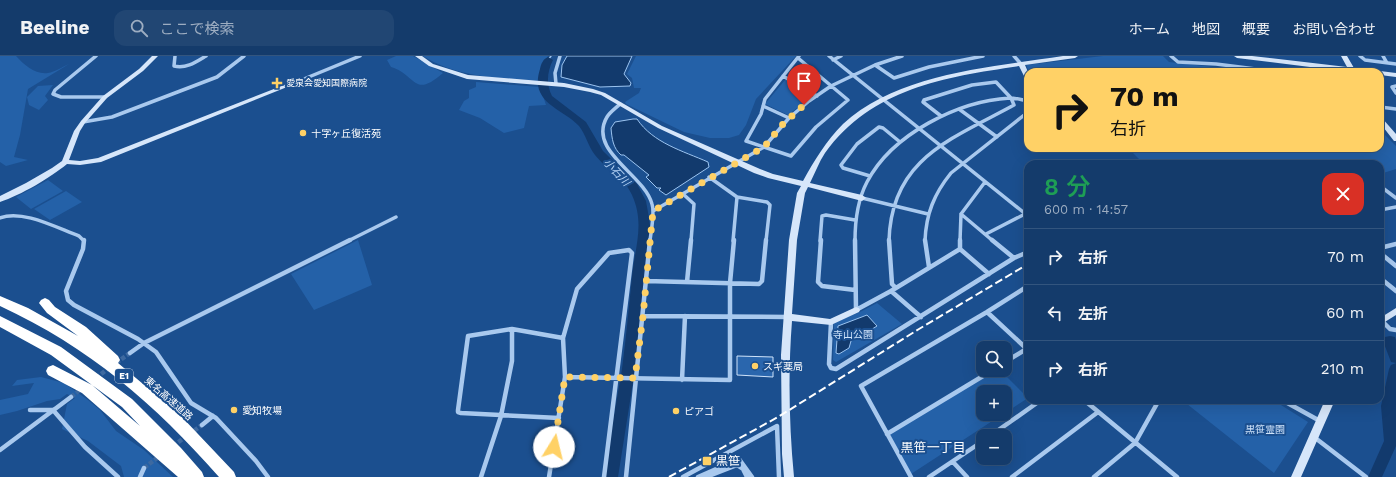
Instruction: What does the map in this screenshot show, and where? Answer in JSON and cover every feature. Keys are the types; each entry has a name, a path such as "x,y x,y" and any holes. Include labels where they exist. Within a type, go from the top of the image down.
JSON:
{"highway":[{"name":"東名高速道路","path":"0,301 52,328 118,372 156,402 194,438 229,477"},
{"path":"45,303 51,310 82,331 156,402"},
{"name":"E1","path":"0,321 56,351 127,403 176,453 197,477"},
{"path":"53,371 87,389 189,477"}],"street":[{"path":"96,56 55,90 53,94 61,97 105,97"},
{"path":"0,199 29,185 55,170 65,162 77,131 83,122 105,97 141,70 155,56"},
{"path":"175,56 174,66 178,67 186,66 206,56"},
{"path":"83,122 112,117 217,77 244,56"},
{"path":"65,162 80,163 99,160 360,56"},
{"path":"418,56 432,65 467,78 556,84 591,90 603,94 660,127 771,176 928,214"},
{"path":"556,84 554,76 555,67 560,56"},
{"path":"829,56 1024,213"},
{"path":"833,60 842,56"},
{"path":"653,211 764,147 789,118 831,86 876,65 902,56"},
{"path":"876,65 894,78 929,66 983,56"},
{"path":"1014,56 1024,70"},
{"path":"789,477 787,454 785,355 795,222 804,184 822,153 837,134 865,110 903,90 940,78 1075,56"},
{"path":"1171,56 1178,62 1243,68"},
{"path":"1237,56 1329,68"},
{"path":"1344,56 1350,68"},
{"path":"1360,56 1365,60 1396,64"},
{"path":"1383,56 1387,63"},
{"path":"799,57 847,99 848,102 816,127 793,155 788,155 746,141 761,114 770,92 799,57"},
{"path":"1384,74 1396,75"},
{"path":"783,76 816,96"},
{"path":"896,288 892,284 890,228 900,190 915,168 939,145 1013,105 1011,98 998,83 994,81 972,85 924,100 923,102 941,116"},
{"path":"1396,86 1392,87 1396,93"},
{"path":"856,310 855,220 870,176 884,157 900,142 941,116 984,102 1011,98 1024,100"},
{"path":"620,104 605,120 602,135 614,158 650,196 653,211 643,316 633,378 626,477"},
{"path":"763,106 789,118"},
{"path":"1384,108 1396,109"},
{"path":"959,109 997,137"},
{"path":"929,267 925,232 932,199 942,183 951,173 1024,115"},
{"path":"1384,124 1396,138"},
{"path":"870,176 843,168 841,166 857,144 879,127 883,128 900,142"},
{"path":"646,281 759,284 762,281 770,205 767,202 737,197 710,177"},
{"path":"960,249 961,214 985,182"},
{"path":"1384,189 1396,198"},
{"path":"683,194 694,204 686,282"},
{"path":"565,377 730,380 732,377 730,283 737,197"},
{"path":"1384,209 1396,207"},
{"path":"961,214 1014,258"},
{"path":"0,218 21,215 79,236 84,240 83,249 66,291 68,300 74,305 156,352 191,403 212,416 256,461 268,477"},
{"path":"855,220 826,215 821,218 818,282 822,286 855,290"},
{"path":"986,234 1024,216"},
{"path":"130,353 144,344 396,217"},
{"path":"1384,247 1396,244"},
{"path":"643,316 788,317 831,322 891,291 960,249"},
{"path":"960,249 989,274"},
{"path":"550,477 565,377 563,338 578,286 611,252 630,250 632,253 618,378 604,477"},
{"path":"831,322 829,364 831,368 836,369 1014,258 1024,254"},
{"path":"1384,256 1396,266"},
{"path":"1384,281 1396,291"},
{"path":"911,477 861,386 1024,289"},
{"path":"891,291 921,317"},
{"path":"1384,320 1396,311"},
{"path":"987,312 1024,345"},
{"path":"682,380 685,316"},
{"path":"1384,324 1390,329 1396,330"},
{"path":"558,418 501,416 458,412 468,336 512,329 563,338"},
{"path":"481,477 501,416 512,361 512,329"},
{"path":"1012,358 1024,351"},
{"path":"887,434 981,377"},
{"path":"0,450 71,397"},
{"path":"1000,429 1035,404"},
{"path":"1089,404 1175,477"},
{"path":"1094,477 1135,443 1156,404"},
{"path":"1289,404 1320,421"},
{"path":"1296,477 1328,404"},
{"path":"30,410 53,410 85,447 118,477"},
{"path":"1012,477 1072,434 1098,412"},
{"path":"202,425 212,416"},
{"path":"683,477 777,426 779,477"},
{"path":"1314,437 1366,477"},
{"path":"929,477 976,446"},
{"path":"698,477 739,459 752,477"},
{"path":"953,462 967,477"},
{"path":"709,477 737,465 742,469 747,477"},
{"path":"140,477 144,468"}],"green space":[{"path":"0,56 16,56 30,69 44,73 53,72 69,64 28,89 20,135 14,157 28,160 6,166 0,162"},
{"path":"396,56 413,56 443,73 433,81 420,85 391,67 387,60"},
{"path":"423,56 548,56 544,63 540,81 495,78 465,73 450,69"},
{"path":"636,56 796,56 756,99 746,125 739,135 729,138 710,138 684,132 626,104 625,102 639,93 641,88 634,88 632,78 627,74"},
{"path":"1103,56 1163,56 1169,62 1222,68 1027,68 1026,65"},
{"path":"785,80 788,80 814,95 788,115 765,104"},
{"path":"476,82 540,87 546,105 529,106 524,128 504,133 480,118 459,110 464,101 469,98 469,90 476,87"},
{"path":"53,85 45,96 48,100 39,110 29,105 27,97 38,86"},
{"path":"1384,134 1396,146 1396,169 1384,173 1384,160 1140,160 1132,152 1384,152"},
{"path":"48,180 63,191 31,209 16,197"},
{"path":"66,191 82,202 50,220 34,209"},
{"path":"358,240 372,285 314,310 291,274"},
{"name":"寺山公園","path":"877,303 902,324 836,362 833,360 834,323"},
{"path":"41,377 64,383 88,400 100,410 116,431 144,450 173,477 124,477 121,466 88,441 62,429 67,404 75,398 67,394 60,399 47,401 0,415 0,400 28,394 34,383 12,386 17,380"},
{"path":"983,377 1007,377 1024,394 1024,401 1012,408 1012,385 976,385 976,421 992,421 980,429 976,429 976,432 911,474 889,433"},
{"name":"黒笹霊園","path":"1187,404 1279,404 1308,422 1274,473"}],"shaded area":[{"path":"567,56 632,56 624,74 631,83 630,86 600,87 561,77 562,65"},
{"path":"637,119 651,134 660,140 708,162 709,167 666,195 659,190 661,188 657,188 646,177 649,175 618,152 612,140 611,128 615,122"},
{"path":"867,315 877,326 858,335 851,341 849,348 839,354 836,353 838,326"}],"building":[{"name":"スギ薬局","path":"737,356 773,357 773,377 737,375"}],"waterway":[{"name":"小石川","path":"548,60 551,56"},
{"name":"小石川","path":"548,60 544,71 544,91 552,103 577,119 582,124 599,153 633,187 640,201 643,218 645,234 644,244 639,271 630,357 611,477"},
{"path":"1390,341 1396,358"},
{"path":"1375,477 1391,441 1388,406 1396,369"}],"tunnel":[{"path":"116,363 130,353"},
{"path":"96,378 110,367"},
{"path":"71,397 81,389"},
{"path":"173,446 202,425"},
{"path":"144,468 161,455"}],"railway":[{"path":"669,477 778,417 919,329 1024,266"}],"place":[{"name":"愛泉会愛知国際病院","path":"277,83"},
{"name":"十字ヶ丘復活苑","path":"303,133"},
{"name":"スギ薬局","path":"755,366"},
{"name":"愛知牧場","path":"234,410"},
{"name":"ピアゴ","path":"676,411"},
{"name":"黒笹","path":"707,461"}],"district":[{"name":"黒笹一丁目","path":"933,447"}],"route":[{"path":"554,447 565,377 635,378 643,316 653,211 764,147 782,125 804,105"}]}
